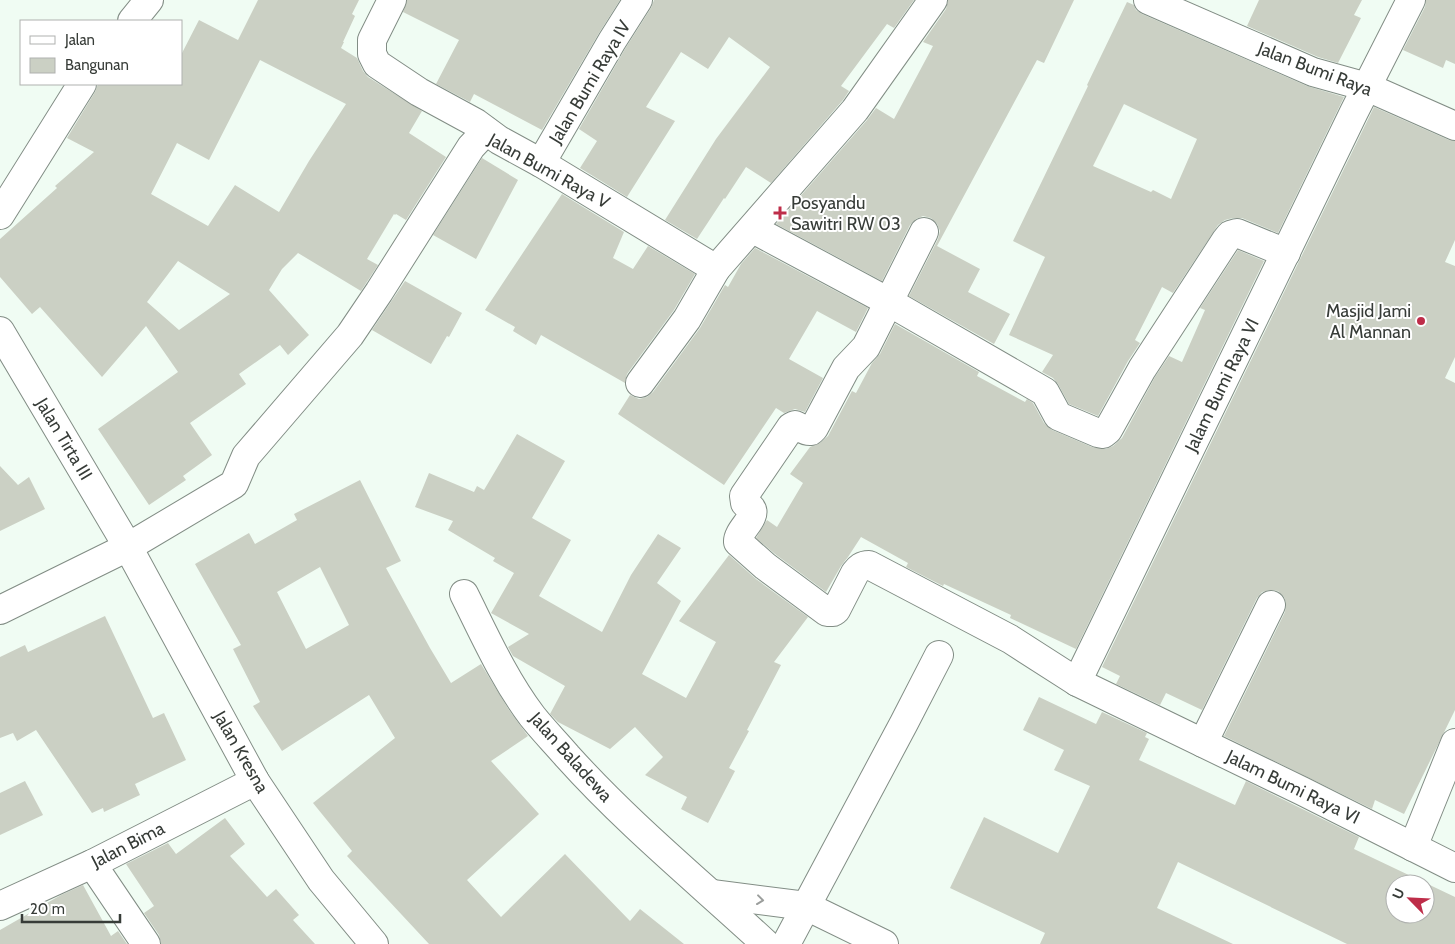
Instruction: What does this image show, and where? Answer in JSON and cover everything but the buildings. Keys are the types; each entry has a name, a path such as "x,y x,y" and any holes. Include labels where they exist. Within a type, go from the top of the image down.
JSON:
{"street":[{"path":"133,20 148,0"},
{"path":"392,0 372,40 372,54 377,64 419,92 476,122 486,131"},
{"name":"Jalan Bumi Raya IV","path":"541,163 638,0"},
{"path":"640,383 687,318 716,269 855,110 933,0"},
{"name":"Jalan Bumi Raya","path":"1148,0 1313,72 1367,87 1455,126"},
{"name":"Jalam Bumi Raya VI","path":"1077,682 1411,0"},
{"path":"0,215 81,85"},
{"name":"Jalan Bumi Raya V","path":"0,610 128,547 234,484 246,456 350,335 472,147 486,131 716,269"},
{"path":"752,229 889,302 1046,392 1058,416 1098,434 1103,434 1108,430 1142,369 1230,234 1237,233 1286,253"},
{"path":"889,302 924,232"},
{"name":"Jalam Bumi Raya VI","path":"889,302 866,347 846,368 814,428 811,432 808,432 795,425 791,427 744,496 744,503 753,512 739,535 738,542 765,566 827,612 833,612 839,606 859,568 864,565 869,566 1010,639 1077,682 1302,791 1455,868"},
{"name":"Jalan Tirta III","path":"0,331 128,547"},
{"name":"Jalan Kresna","path":"128,547 255,781 321,880 374,944"},
{"name":"Jalan Baladewa","path":"464,594 510,684 533,718 591,783 660,849 766,944"},
{"path":"1203,743 1271,605"},
{"path":"786,944 900,732 939,655"},
{"path":"1413,847 1455,743"},
{"name":"Jalan Bima","path":"0,906 92,864 255,781"},
{"path":"92,864 146,944"},
{"path":"712,894 806,906 884,944"}],"place":[{"name":"Posyandu Sawitri RW 03","path":"780,213"},
{"name":"Masjid Jami Al Mannan","path":"1421,321"}]}
